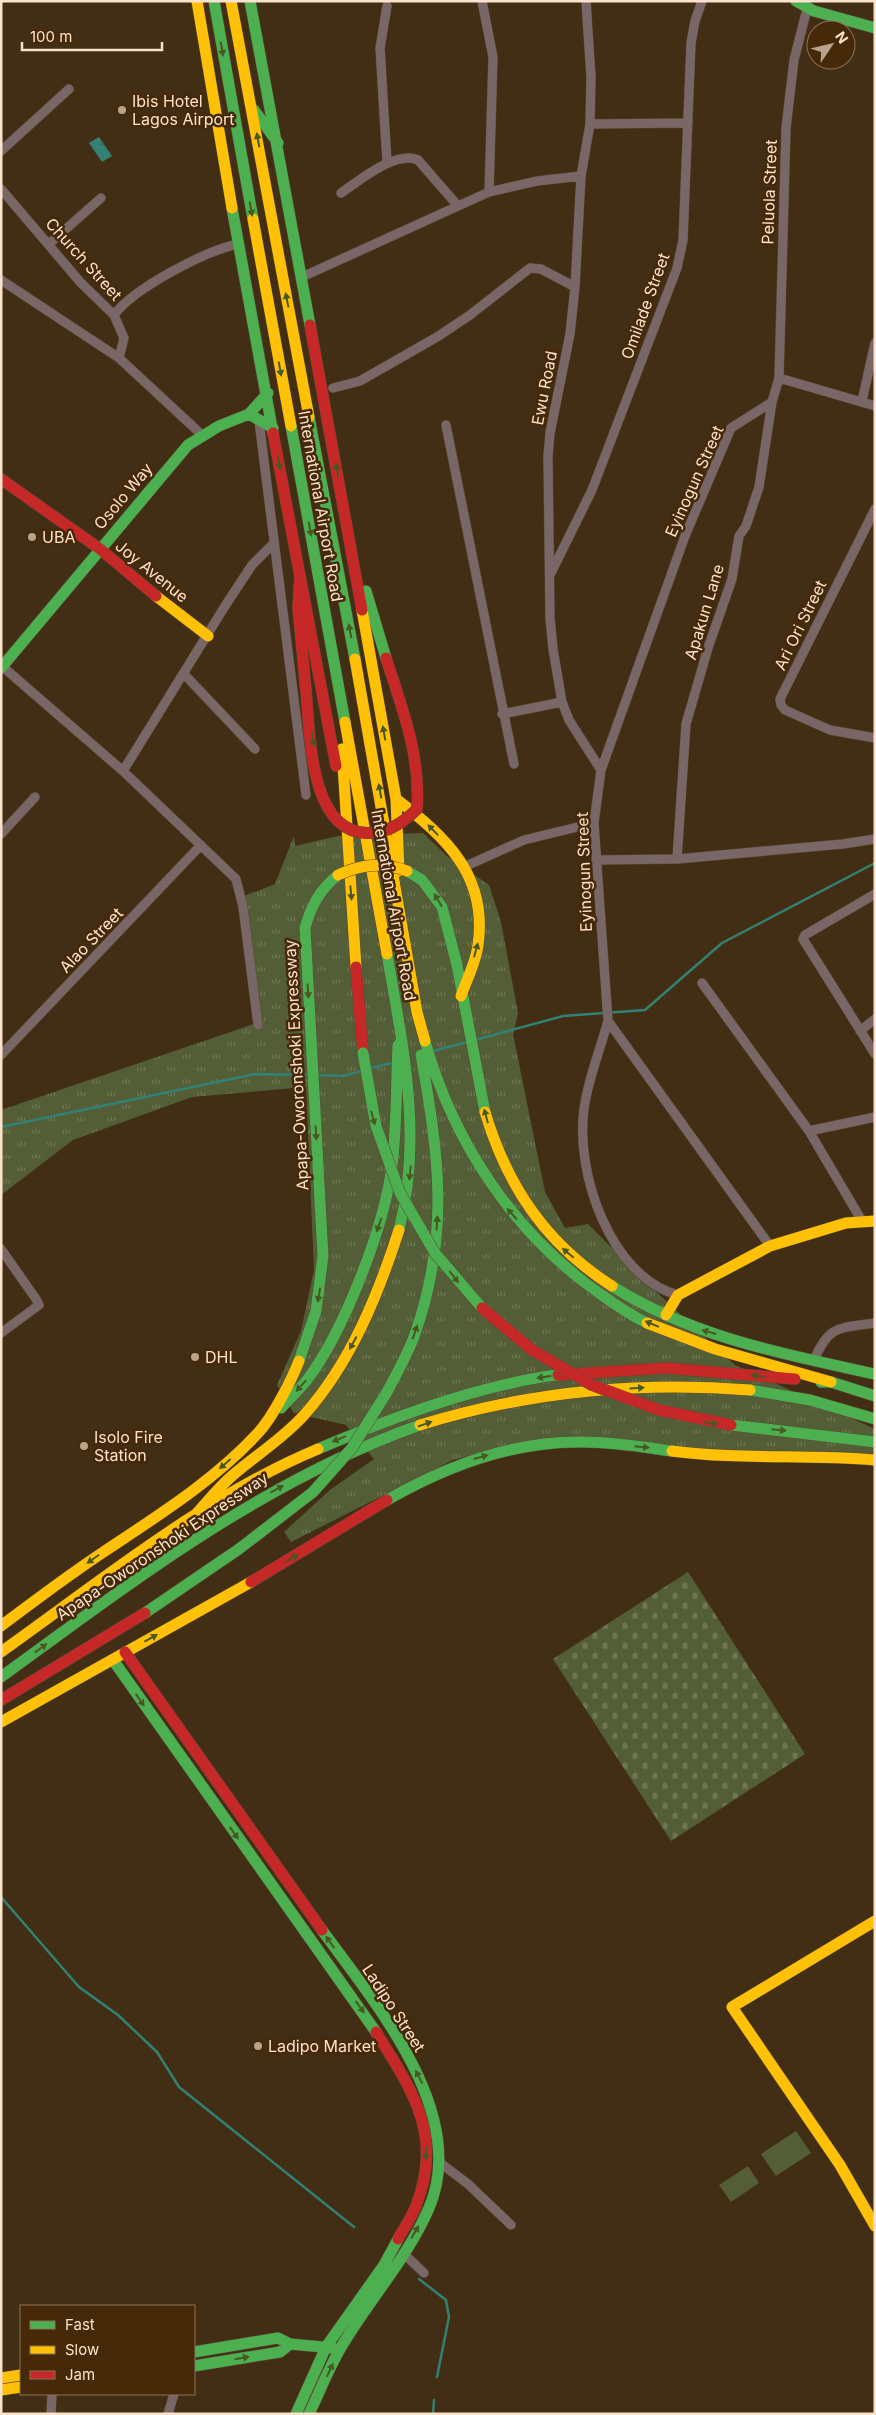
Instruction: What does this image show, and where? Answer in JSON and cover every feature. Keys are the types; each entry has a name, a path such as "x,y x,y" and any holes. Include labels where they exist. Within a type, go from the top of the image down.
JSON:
{"main road":[{"name":"International Airport Road","path":"197,1 238,244 268,393 300,576"},
{"name":"International Airport Road","path":"214,1 398,1017 402,1073"},
{"name":"International Airport Road","path":"231,1 400,904 420,1036 428,1067"},
{"name":"International Airport Road","path":"250,1 278,143 396,799 400,904"},
{"path":"796,1 807,9 875,28"},
{"path":"252,108 278,143"},
{"name":"Osolo Way","path":"2,667 188,445 202,435 254,418 268,393"},
{"path":"254,418 273,428"},
{"name":"Joy Avenue","path":"1,479 100,549 154,595 208,636"},
{"path":"300,576 298,608 306,691 319,786 327,808 337,821 355,832 374,834 396,827 417,810 420,791 417,770 349,533"},
{"path":"300,576 326,625"},
{"path":"300,576 345,816"},
{"path":"339,687 345,816 366,1083 373,1120 387,1163 403,1200 442,1262 484,1310 534,1353 599,1389 668,1415 731,1425 875,1442"},
{"path":"396,799 426,823 466,866 476,886 481,910 478,946 461,996"},
{"name":"Apapa-Oworonshoki Expressway","path":"1,1626 78,1569 179,1500 216,1471 259,1432 292,1378 304,1350 316,1311 321,1285 322,1226 305,928 308,915 319,891 338,875 355,866 375,863 393,865 407,871 422,880 442,907 448,925 461,996 471,1036 482,1101 493,1140 508,1178 532,1215 559,1245 589,1270 666,1316 699,1330 875,1374"},
{"path":"428,1067 476,1164 505,1206 548,1254 592,1289 655,1326 732,1355 831,1382"},
{"path":"1,1700 97,1643 200,1578 284,1516 313,1492 352,1448 387,1392 414,1336 429,1289 438,1224 439,1176 428,1067"},
{"path":"259,1432 307,1380 335,1334 358,1281 386,1208 402,1073"},
{"path":"196,1514 224,1483 305,1414 354,1341 382,1280 406,1201 411,1168 411,1132 402,1073"},
{"path":"666,1316 678,1295 770,1246 825,1229 862,1221 875,1221"},
{"name":"Apapa-Oworonshoki Expressway","path":"1,1652 196,1514 294,1459 335,1440 446,1400 503,1384 548,1376 666,1368 831,1382 875,1396"},
{"name":"Apapa-Oworonshoki Expressway","path":"1,1677 80,1620 253,1503 312,1471 371,1443 440,1419 496,1405 558,1395 661,1386 739,1390 803,1398 875,1419"},
{"path":"1,1722 113,1660 417,1485 446,1470 501,1451 556,1442 595,1442 706,1454 846,1457 875,1460"},
{"name":"Ladipo Street","path":"125,1652 158,1696 231,1804 374,2002 421,2080 433,2111 439,2162 437,2183 429,2208 403,2253 340,2349 309,2414"},
{"name":"Ladipo Street","path":"113,1660 288,1909 364,2012 410,2087 422,2116 427,2148 424,2177 416,2206 384,2265 326,2347 296,2414"},
{"path":"875,1921 732,2007 840,2165 875,2226"},
{"path":"195,2352 278,2338 290,2344 340,2349"},
{"path":"195,2366 280,2352 290,2344"},
{"path":"1,2378 20,2375"},
{"path":"1,2390 20,2387"}],"street":[{"path":"482,1 493,57 489,192"},
{"name":"Ewu Road","path":"586,1 591,67 590,124 581,176 575,287 566,358 550,433 550,576 553,649 562,702 569,720 601,770"},
{"name":"Omilade Street","path":"550,576 592,490 677,268 683,240 691,43 695,20 702,1"},
{"path":"387,6 380,48 387,162"},
{"name":"Peluola Street","path":"779,378 786,128 794,60 807,9"},
{"path":"1,151 69,89"},
{"path":"590,124 688,123"},
{"path":"341,193 387,162 413,158 418,160 458,206"},
{"path":"302,277 489,192 537,181 581,176"},
{"name":"Church Street","path":"1,189 81,283 114,315 124,338 119,358"},
{"path":"49,244 101,198"},
{"path":"114,315 120,308 162,277 223,247 238,244"},
{"path":"333,388 360,381 437,337 470,315 530,268 541,269 575,287"},
{"path":"1,280 119,358 202,435"},
{"path":"862,401 875,343"},
{"path":"779,378 875,406"},
{"name":"Apakun Lane","path":"677,858 686,724 708,648 732,580 739,536 746,526 759,487 772,402 779,378"},
{"name":"Eyinogun Street","path":"770,1246 608,1021 594,823 601,770 685,536 731,428 772,402"},
{"path":"254,418 274,543 306,795"},
{"path":"446,425 502,714 514,764"},
{"name":"Ari Ori Street","path":"875,509 780,699 781,705 785,710 830,730 875,738"},
{"path":"123,771 252,565 274,543"},
{"path":"2,667 123,771 232,875 240,888 258,1025"},
{"path":"184,674 255,749"},
{"path":"502,714 562,702"},
{"path":"1,834 34,797"},
{"path":"466,866 524,840 594,823"},
{"path":"596,860 677,858 843,844 875,839"},
{"name":"Alao Street","path":"1,1055 201,845"},
{"path":"875,894 805,935 803,939 875,1054"},
{"path":"702,983 809,1131 862,1221"},
{"path":"860,1030 875,1019"},
{"path":"608,1021 584,1109 583,1144 592,1190 603,1226 613,1243 637,1270 659,1287 678,1295"},
{"path":"809,1131 875,1116"},
{"path":"1,1333 39,1305 2,1252"},
{"path":"814,1360 822,1340 833,1332 875,1323"},
{"path":"439,2162 468,2184 511,2225"},
{"path":"403,2253 424,2273"},
{"path":"51,2414 52,2395"},
{"path":"168,2414 174,2395"}],"green space":[{"path":"423,833 448,857 489,885 501,922 518,1013 513,1034 545,1192 565,1228 588,1224 649,1285 735,1365 875,1429 875,1461 524,1442 453,1460 291,1542 284,1532 330,1490 374,1459 346,1425 294,1413 277,1385 301,1331 314,1270 306,1087 192,1097 73,1140 1,1195 1,1110 260,1022 244,896 275,884 294,836 295,846 338,836"},
{"path":"688,1572 805,1754 671,1841 553,1659"},
{"path":"796,2131 811,2153 776,2176 761,2154"},
{"path":"748,2166 759,2183 731,2202 719,2185"}],"water":[{"path":"99,137 112,156 102,162 89,143"}],"waterway":[{"path":"475,1040 563,1016 645,1010 722,943 875,863"},
{"path":"433,1051 467,1042"},
{"path":"371,1068 392,1063"},
{"path":"317,1075 343,1076 361,1071"},
{"path":"1,1127 255,1074 309,1075"},
{"path":"1,1897 79,1987 118,2015 157,2052 179,2087 354,2227"},
{"path":"419,2279 446,2300 449,2317 437,2377"},
{"path":"433,2414 434,2400"}],"traffic: fast":[{"path":"214,1 253,219"},
{"path":"250,1 310,325"},
{"path":"796,1 814,11 875,28"},
{"path":"254,110 278,143"},
{"path":"232,208 273,433"},
{"path":"1,668 188,445 219,426 249,414 268,393"},
{"path":"249,414 273,428"},
{"path":"309,417 355,659"},
{"path":"291,426 345,722"},
{"path":"366,591 386,658"},
{"path":"407,871 422,880 442,907 457,965 485,1112"},
{"path":"299,1361 316,1311 323,1256 305,928 317,898 338,875"},
{"path":"387,954 404,1057 410,1126 410,1160 399,1230"},
{"path":"425,1041 437,1078 452,1114 470,1149 490,1182 514,1213 539,1242 568,1269 616,1305 647,1323"},
{"path":"281,1408 307,1380 335,1335 360,1278 381,1219 388,1191 394,1151 398,1045"},
{"path":"363,1053 376,1126 400,1193 435,1253 482,1308"},
{"path":"387,1392 415,1334 426,1297 437,1228 438,1195 433,1127 421,1055"},
{"path":"612,1286 642,1304 706,1331 772,1351 875,1374"},
{"path":"318,1449 379,1424 441,1402 511,1383 558,1375"},
{"path":"821,1382 831,1382 875,1396"},
{"path":"750,1390 810,1400 875,1419"},
{"path":"313,1492 352,1448 387,1392"},
{"path":"1,1677 150,1570 254,1504 307,1474 363,1448 420,1425"},
{"path":"731,1425 875,1442"},
{"path":"387,1500 410,1487 458,1466 482,1457 533,1445 559,1442 596,1442 672,1451"},
{"path":"145,1613 239,1549 313,1492"},
{"path":"113,1660 376,2032"},
{"path":"309,2414 340,2349 399,2262 420,2227 429,2208 438,2172 437,2135 427,2097 410,2060 390,2025 322,1930"},
{"path":"296,2414 326,2347 384,2265 398,2239"},
{"path":"195,2352 278,2338 290,2344 333,2348"},
{"path":"195,2366 280,2352 290,2344"}],"traffic: slow":[{"path":"197,1 232,208"},
{"path":"231,1 309,417"},
{"path":"253,219 291,426"},
{"path":"156,596 208,636"},
{"path":"362,610 396,799 399,871"},
{"path":"355,659 417,1012 425,1041"},
{"path":"345,722 387,954"},
{"path":"342,749 356,967"},
{"path":"396,799 447,844 470,879 476,898 479,920 478,945 461,996"},
{"path":"338,875 355,868 381,865 407,871"},
{"path":"485,1112 505,1165 532,1211 567,1252 588,1270 612,1286"},
{"path":"666,1315 678,1295 770,1246 846,1223 875,1221"},
{"path":"196,1514 218,1489 297,1423 321,1394 336,1372 361,1327 382,1279 399,1230"},
{"path":"647,1323 715,1349 831,1382"},
{"path":"1,1626 74,1572 162,1513 222,1468 241,1451 270,1418 299,1361"},
{"path":"420,1425 501,1404 583,1392 666,1387 750,1390"},
{"path":"1,1652 115,1569 194,1515 276,1468 318,1449"},
{"path":"672,1451 697,1454 875,1460"},
{"path":"1,1722 251,1582"},
{"path":"875,1921 732,2007 840,2165 875,2226"},
{"path":"1,2378 20,2375"},
{"path":"1,2390 20,2387"}],"traffic: jam":[{"path":"310,325 362,610"},
{"path":"273,433 300,576 298,608 306,691"},
{"path":"1,479 100,549 156,596"},
{"path":"300,576 336,766"},
{"path":"306,691 312,754 316,777 323,798 334,816 348,828 367,833 388,830 406,819 417,809 417,789 416,770 409,732 386,658"},
{"path":"356,967 363,1053"},
{"path":"482,1308 532,1350 592,1385 659,1410 731,1425"},
{"path":"558,1375 666,1368 795,1379"},
{"path":"251,1582 387,1500"},
{"path":"1,1700 145,1613"},
{"path":"125,1652 322,1930"},
{"path":"376,2032 412,2094 420,2114 425,2135 427,2157 424,2181 414,2210 398,2239"}],"place":[{"name":"Ibis Hotel Lagos Airport","path":"122,110"},
{"name":"UBA","path":"32,537"},
{"name":"DHL","path":"195,1357"},
{"name":"Isolo Fire Station","path":"84,1446"},
{"name":"Ladipo Market","path":"258,2046"}]}
